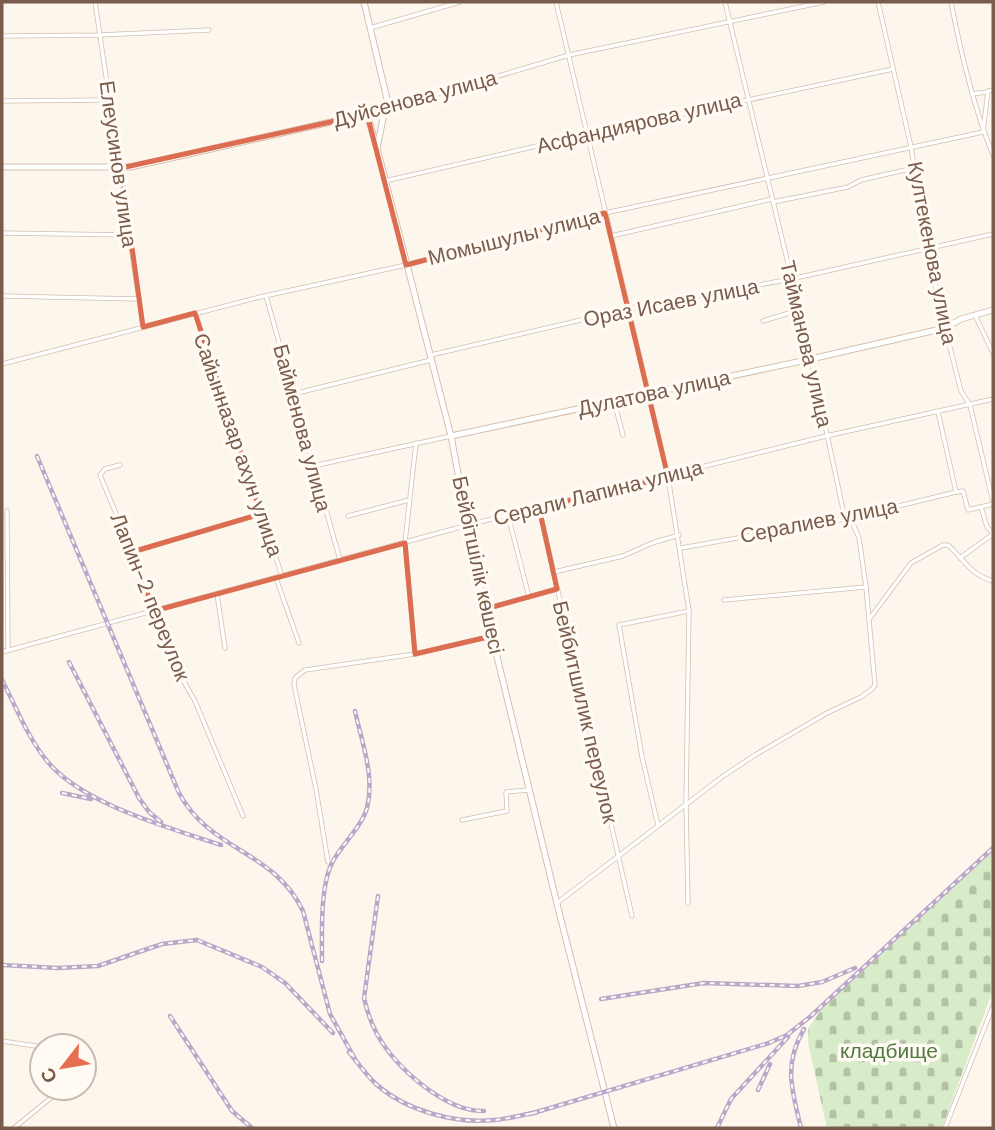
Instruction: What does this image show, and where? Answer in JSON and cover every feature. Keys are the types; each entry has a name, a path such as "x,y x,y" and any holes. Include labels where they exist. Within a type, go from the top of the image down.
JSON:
{"street":[{"name":"Елеусинов улица","path":"95,2 143,327"},
{"name":"Бейбітшілік көшесі","path":"364,2 387,99 377,148 451,436 485,608 556,904 614,1128"},
{"path":"370,28 460,2"},
{"path":"556,2 668,477 681,548 689,611 686,803 688,904"},
{"name":"Тайманова улица","path":"686,803 755,755 837,707 861,697 874,685 859,538 853,524 845,519 811,359 725,2"},
{"name":"Дуйсенова улица","path":"2,167 121,168 384,110 569,55 824,2"},
{"name":"Култекенова улица","path":"878,2 911,147 927,248 945,328 961,391 970,405 992,488 993,503"},
{"path":"951,2 972,94 993,155"},
{"path":"2,36 209,30"},
{"name":"Асфандиярова улица","path":"385,181 893,69"},
{"path":"972,94 991,90 983,132"},
{"path":"2,101 109,100"},
{"path":"367,114 377,148"},
{"name":"Момышулы улица","path":"2,364 266,295 406,265 606,214 983,132"},
{"path":"611,236 848,187 860,180 914,168"},
{"path":"2,233 129,235"},
{"name":"Ораз Исаев улица","path":"293,394 628,309 792,279 993,234"},
{"name":"Байменова улица","path":"266,295 340,560"},
{"path":"2,296 139,299"},
{"path":"763,321 799,310"},
{"name":"Дулатова улица","path":"312,466 811,359 945,328 961,319 993,310"},
{"name":"Сайынназар ахун улица","path":"194,313 282,576"},
{"path":"975,316 993,353"},
{"name":"Серали Лапина улица","path":"2,652 468,525 826,436 993,399"},
{"path":"614,401 623,435"},
{"path":"938,411 956,492 963,491 968,510 993,503"},
{"path":"415,654 405,542 416,443"},
{"name":"Лапин-2 переулок","path":"120,465 106,469 100,475 172,661 195,701 243,816"},
{"name":"Сералиев улица","path":"681,548 845,519 956,492"},
{"path":"348,516 409,500"},
{"path":"960,558 993,533 987,527 981,507"},
{"name":"Бейбитшилик переулок","path":"539,508 632,916"},
{"path":"7,511 8,650"},
{"path":"132,552 261,513"},
{"path":"508,515 528,597"},
{"path":"553,572 623,556 679,535"},
{"path":"869,619 911,563 948,545 969,570 993,581"},
{"path":"276,578 299,643"},
{"path":"724,600 866,587"},
{"path":"485,608 557,589"},
{"path":"217,594 225,648"},
{"path":"658,825 642,757 619,625 689,611"},
{"path":"328,863 294,685 295,678 305,670 415,654 492,636"},
{"path":"462,820 507,811 506,792 529,790"},
{"path":"556,904 658,825 671,818 686,803"},
{"path":"945,1128 993,1006"},
{"path":"2,1041 28,1045"},
{"path":"14,1128 45,1102"}],"highlighted area":[{"path":"367,114 406,265 605,213 668,477 539,508 557,589 485,609 492,636 415,654 405,543 154,611 132,552 261,514 195,313 143,327 121,168"}],"green space":[{"name":"кладбище","path":"993,851 993,990 942,1128 827,1128 808,1043 808,1029 821,1010"}],"railway":[{"path":"37,456 179,793 192,813 208,828 259,862 291,891 303,911 330,1014 355,1059"},
{"path":"69,662 139,798 161,822"},
{"path":"2,680 34,742 62,776 82,790 128,813 221,845"},
{"path":"322,961 322,911 328,873 336,856 364,815 369,796 367,760 355,711"},
{"path":"62,793 91,799"},
{"path":"530,1114 769,1043 787,1035 993,848"},
{"path":"378,896 364,998 375,1030 396,1060 423,1085 453,1104 484,1111"},
{"path":"2,965 58,968 98,966 162,944 197,940 262,967 285,983 333,1033"},
{"path":"601,999 704,983 798,986 822,982 855,968"},
{"path":"170,1016 232,1111 252,1128"},
{"path":"801,1128 792,1089 791,1066 797,1042 804,1029"},
{"path":"717,1128 731,1099 788,1037"},
{"path":"349,1052 373,1081 389,1094 432,1114 479,1121 537,1112"},
{"path":"758,1090 770,1064"}]}
